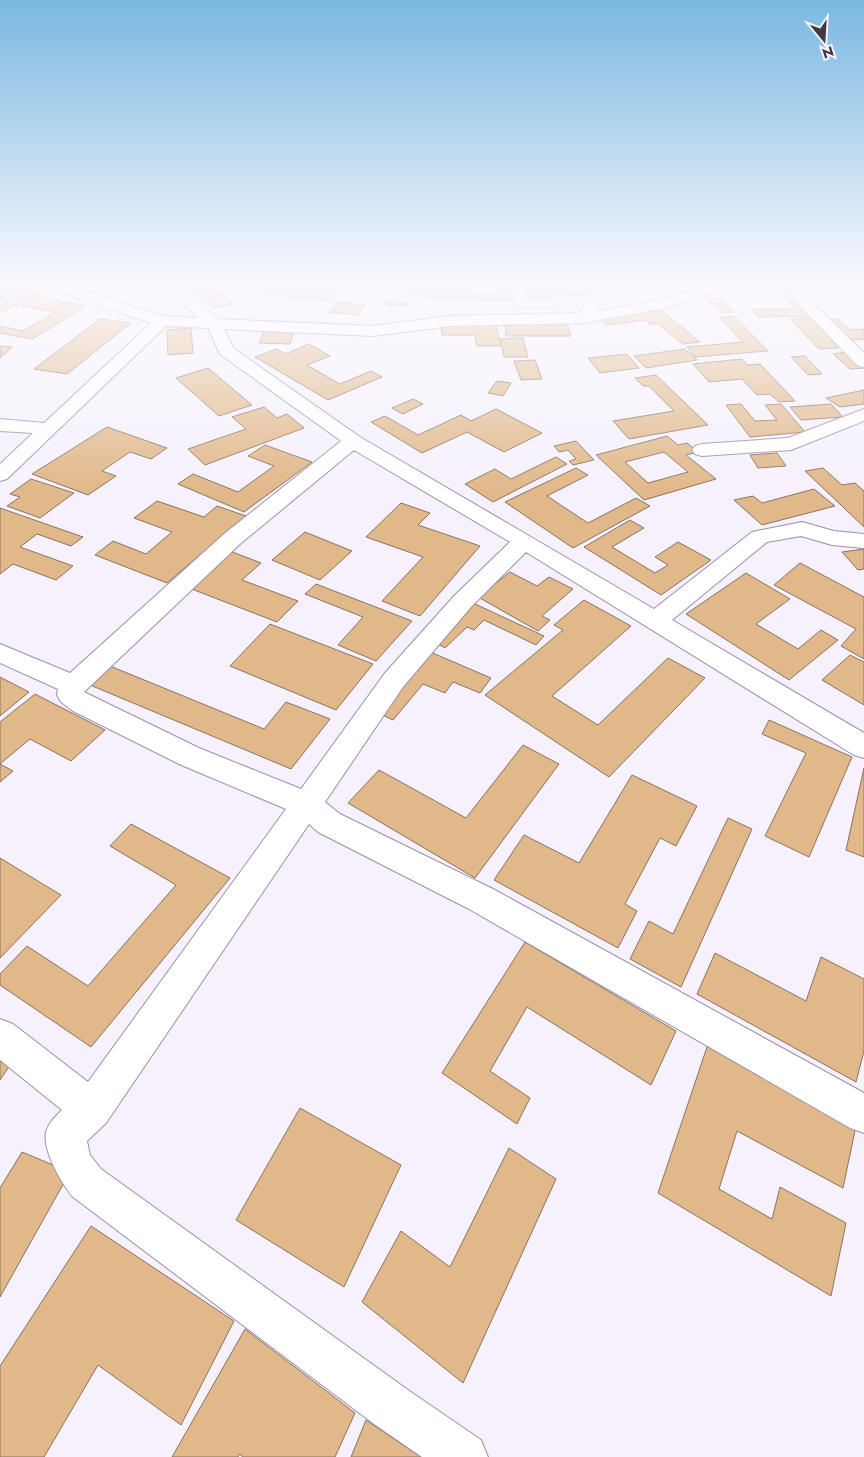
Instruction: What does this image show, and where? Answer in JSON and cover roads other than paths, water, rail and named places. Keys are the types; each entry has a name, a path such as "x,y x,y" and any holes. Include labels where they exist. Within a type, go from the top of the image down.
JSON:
{"street":[{"path":"0,475 127,354"},
{"path":"230,354 353,441 656,620 864,747"},
{"path":"702,450 791,444 864,414"},
{"path":"0,425 48,428"},
{"path":"353,441 232,539 73,685 70,695 82,704 189,756 306,804 329,823 480,899 864,1114"},
{"path":"656,620 760,537 802,529 832,538 864,542"},
{"path":"464,1457 391,1407 87,1182 73,1166 65,1134 92,1109 394,680 463,602 524,541"},
{"path":"0,653 73,685"},
{"path":"0,1037 92,1109"}]}
